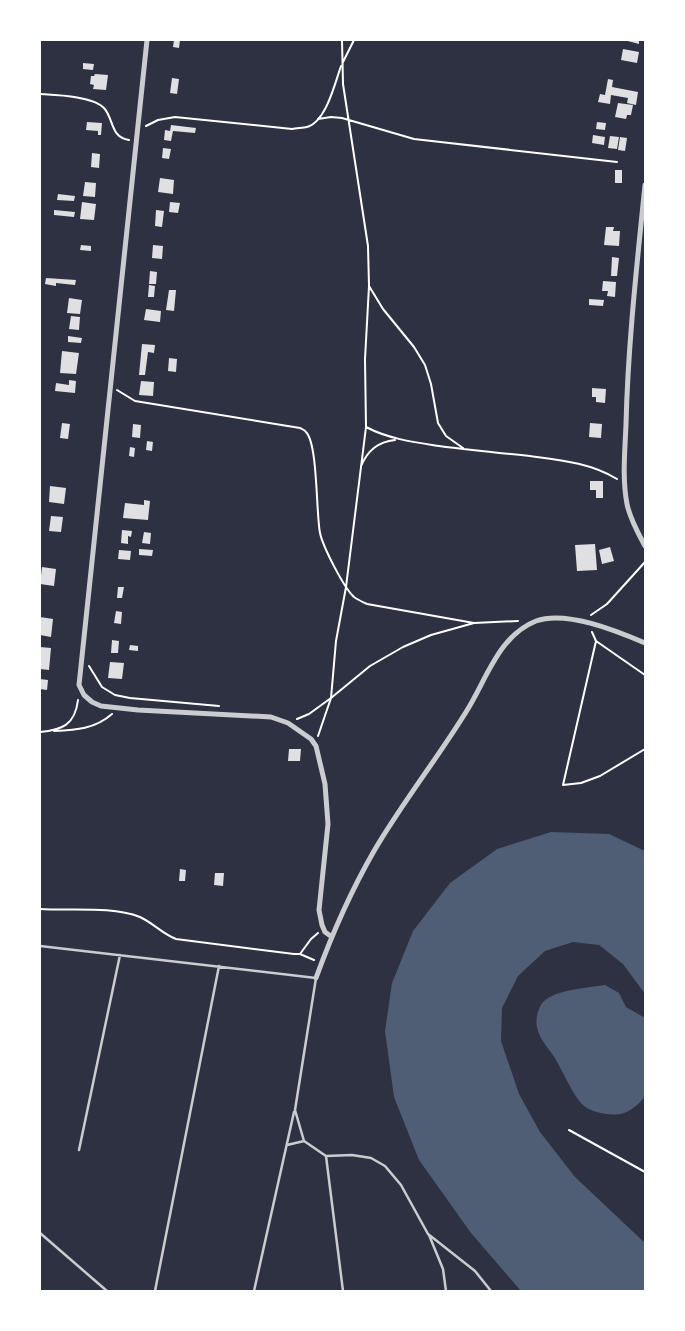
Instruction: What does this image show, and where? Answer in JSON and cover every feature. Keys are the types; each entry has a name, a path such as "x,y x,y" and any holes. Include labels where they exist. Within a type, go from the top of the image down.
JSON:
{"street":[{"path":"146,40 79,686 84,695 92,702 101,706 272,717 288,723 311,739 316,746 325,784 328,824 319,910 325,932 332,937"},
{"path":"645,184 628,369 624,483 627,507 645,546"},
{"path":"316,978 332,937 374,852 467,711 500,653 511,638 521,628 538,620 560,619 591,623 645,642"}],"lane":[{"path":"40,946 316,978 295,1110 254,1291"},
{"path":"78,1150 120,955"},
{"path":"155,1291 219,966"},
{"path":"295,1110 304,1141 326,1156 352,1155 371,1158 386,1166 401,1185 428,1234 442,1269 446,1291"},
{"path":"287,1145 304,1141"},
{"path":"326,1156 343,1291"},
{"path":"40,1233 107,1291"},
{"path":"428,1234 476,1272 491,1291"}],"path":[{"path":"316,746 331,698 336,640 346,587 366,427 368,246 349,120 342,63 342,40"},
{"path":"137,130 158,120 176,117 292,129 309,127 318,119 328,104 342,63 354,40"},
{"path":"40,94 95,102 104,108 112,128 118,135 125,139 136,141"},
{"path":"318,119 331,117 349,120 414,139 617,162"},
{"path":"369,286 383,309 414,347 425,365 431,384 438,423 446,436 465,450"},
{"path":"111,385 135,402 300,428 307,432 311,441 318,491 320,532 323,544 346,587 354,597 367,604 474,623 520,621"},
{"path":"366,427 397,440 585,465 605,472 624,483"},
{"path":"360,468 365,456 374,447 385,441 397,440"},
{"path":"583,621 607,604 645,562"},
{"path":"288,723 309,714 370,666 403,646 431,635 474,623"},
{"path":"591,623 592,634 596,641 645,675"},
{"path":"596,641 563,784 581,783 600,776 645,749"},
{"path":"83,652 93,674 102,687 115,695 220,706"},
{"path":"54,731 65,726 77,710 79,686"},
{"path":"40,732 85,729 104,722 119,708"},
{"path":"40,909 104,910 126,913 151,923 170,937 176,939 300,954 321,964"},
{"path":"300,954 311,939 318,933 325,932"},
{"path":"569,1130 645,1172"}],"water":[{"path":"551,832 609,834 645,851 645,994 623,964 599,945 573,942 545,951 518,976 502,1008 501,1041 519,1094 540,1132 575,1177 645,1243 645,1291 521,1291 471,1233 419,1160 394,1097 385,1031 392,983 413,931 450,883 497,849"},
{"path":"605,985 619,993 626,1007 645,1018 645,1097 630,1110 619,1114 595,1112 581,1103 554,1056 542,1040 536,1024 543,1002 556,994"}],"building":[{"path":"174,40 180,40 179,48 173,47"},
{"path":"624,40 639,40 639,44"},
{"path":"623,49 639,52 637,63 621,60"},
{"path":"83,63 94,64 93,70 83,69"},
{"path":"95,74 108,75 106,90 93,89 94,85 90,84 91,76"},
{"path":"172,78 179,79 177,94 170,93"},
{"path":"608,79 613,80 612,87 638,92 636,105 627,103 628,98 611,95 610,104 598,102 600,94 605,95"},
{"path":"618,103 633,105 631,115 627,115 626,119 615,117"},
{"path":"87,122 102,123 101,135 98,135 98,131 86,130"},
{"path":"597,122 606,123 605,130 596,129"},
{"path":"171,125 196,128 195,133 173,131 171,141 164,140 165,130 170,131"},
{"path":"593,135 605,137 604,145 592,143"},
{"path":"610,136 619,137 617,149 608,148"},
{"path":"620,137 627,138 625,151 618,150"},
{"path":"163,148 171,149 169,159 162,158"},
{"path":"92,153 100,154 99,168 91,167"},
{"path":"615,170 622,170 622,183 615,183"},
{"path":"160,178 174,180 173,194 158,192"},
{"path":"85,182 96,183 95,197 83,196"},
{"path":"58,194 75,196 74,201 57,200"},
{"path":"82,202 96,204 94,220 80,219"},
{"path":"170,202 180,203 178,213 169,212"},
{"path":"54,210 75,212 74,217 54,215"},
{"path":"156,210 164,211 162,227 155,226"},
{"path":"606,227 614,227 613,231 620,231 619,246 604,245"},
{"path":"81,245 91,246 91,251 80,250"},
{"path":"153,245 163,246 162,259 152,258"},
{"path":"612,257 619,258 617,276 611,276"},
{"path":"150,271 157,272 156,284 149,284"},
{"path":"46,278 76,280 75,285 56,283 56,286 45,284"},
{"path":"603,281 616,282 615,297 607,296 608,291 602,291"},
{"path":"149,285 155,286 154,297 148,297"},
{"path":"169,290 176,290 174,311 166,310"},
{"path":"69,298 82,300 80,314 67,313"},
{"path":"589,299 604,300 603,306 589,305"},
{"path":"146,309 161,311 160,322 144,320"},
{"path":"71,316 80,317 79,330 69,329"},
{"path":"68,336 82,338 81,343 68,342"},
{"path":"142,344 155,345 154,353 148,352 145,375 139,375"},
{"path":"62,351 79,353 76,374 60,373"},
{"path":"169,358 177,359 176,372 168,371"},
{"path":"69,380 76,381 75,393 55,391 56,383 69,385"},
{"path":"141,381 154,382 153,396 139,395"},
{"path":"592,388 606,389 605,403 596,402 596,397 592,397"},
{"path":"62,423 70,424 68,439 60,438"},
{"path":"590,423 602,424 601,438 589,437"},
{"path":"133,424 141,425 140,438 132,437"},
{"path":"147,441 153,442 152,451 146,450"},
{"path":"130,447 135,448 134,457 129,456"},
{"path":"590,481 603,481 603,498 596,498 596,490 590,490"},
{"path":"50,486 66,488 64,504 49,502"},
{"path":"144,500 150,501 148,520 123,518 125,503 144,505"},
{"path":"51,516 63,517 61,532 49,531"},
{"path":"122,530 132,531 131,537 128,536 128,544 121,543"},
{"path":"144,532 151,533 150,544 142,543"},
{"path":"595,544 597,570 577,571 575,545"},
{"path":"610,547 614,561 602,564 599,550"},
{"path":"139,549 153,550 152,556 139,555"},
{"path":"119,550 131,551 130,560 118,559"},
{"path":"42,567 56,569 54,586 40,584"},
{"path":"118,587 124,587 122,598 117,598"},
{"path":"116,611 122,612 121,624 114,623"},
{"path":"40,617 53,619 51,637 40,635"},
{"path":"112,640 119,641 118,653 111,653"},
{"path":"130,645 138,646 138,651 129,650"},
{"path":"40,647 51,648 49,670 40,669"},
{"path":"110,662 124,663 122,679 108,678"},
{"path":"40,679 48,680 47,690 40,689"},
{"path":"289,749 301,749 300,761 288,761"},
{"path":"180,869 186,870 185,881 179,881"},
{"path":"215,873 224,873 223,886 214,885"}]}
